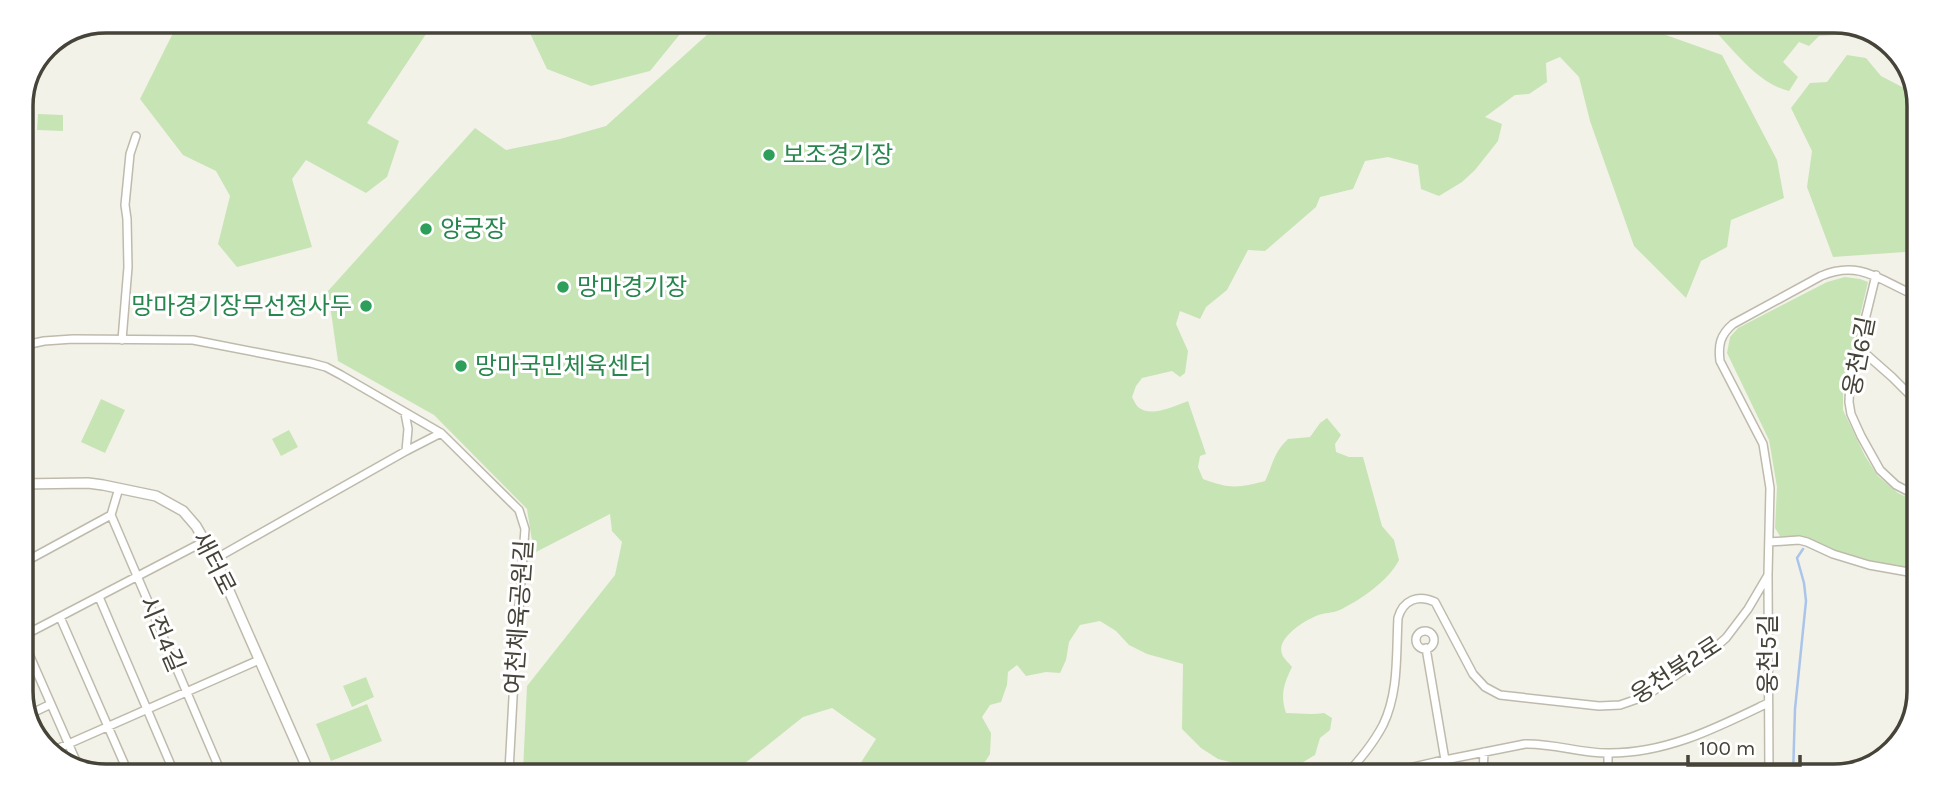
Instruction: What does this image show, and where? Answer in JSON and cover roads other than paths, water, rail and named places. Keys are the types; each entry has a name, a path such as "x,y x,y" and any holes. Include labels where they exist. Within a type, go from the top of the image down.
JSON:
{"street":[{"path":"122,340 128,267 124,205 130,154 136,136"},
{"name":"웅천북2로","path":"1356,764 1373,743 1390,708 1395,684 1400,611 1413,600 1422,597 1437,606 1472,674 1480,684 1500,695 1609,706 1633,702 1711,651 1738,624 1768,575 1770,488 1766,457 1758,433 1720,361 1720,341 1724,333 1733,324 1826,274 1864,271 1907,291"},
{"name":"웅천6길","path":"1876,275 1848,394 1851,414 1880,470 1896,485 1907,491"},
{"name":"여천체육공원길","path":"33,343 73,339 193,340 311,363 326,367 441,433 519,510 525,529 514,661 509,764"},
{"path":"1859,348 1907,392"},
{"path":"405,413 408,424 405,451"},
{"path":"215,559 441,433"},
{"name":"새터로","path":"33,484 88,482 150,494 171,503 190,518 215,559 305,764"},
{"path":"33,557 111,515 119,488"},
{"name":"시전4길","path":"111,515 186,692"},
{"path":"1769,542 1798,540 1869,565 1907,572"},
{"path":"33,631 205,541"},
{"name":"웅천5길","path":"1768,575 1769,764"},
{"name":"시전4길","path":"99,597 147,709"},
{"path":"60,617 124,764"},
{"path":"1426,648 1445,760"},
{"name":"시전4길","path":"60,747 259,660"},
{"path":"33,664 73,756"},
{"path":"186,692 217,764"},
{"path":"1427,764 1525,744 1608,753 1640,751 1679,743 1768,703"},
{"path":"36,711 51,704"},
{"path":"147,709 170,764"},
{"path":"1483,764 1484,752"},
{"path":"1608,753 1608,764"},
{"path":"1358,764 1359,760"}],"waterway":[{"path":"1793,764 1795,709 1806,601 1797,558 1803,549"}],"place":[{"name":"보조경기장","path":"769,155"},
{"name":"양궁장","path":"426,229"},
{"name":"망마경기장","path":"563,287"},
{"name":"망마경기장무선정사두","path":"366,306"},
{"name":"망마국민체육센터","path":"461,366"}]}
